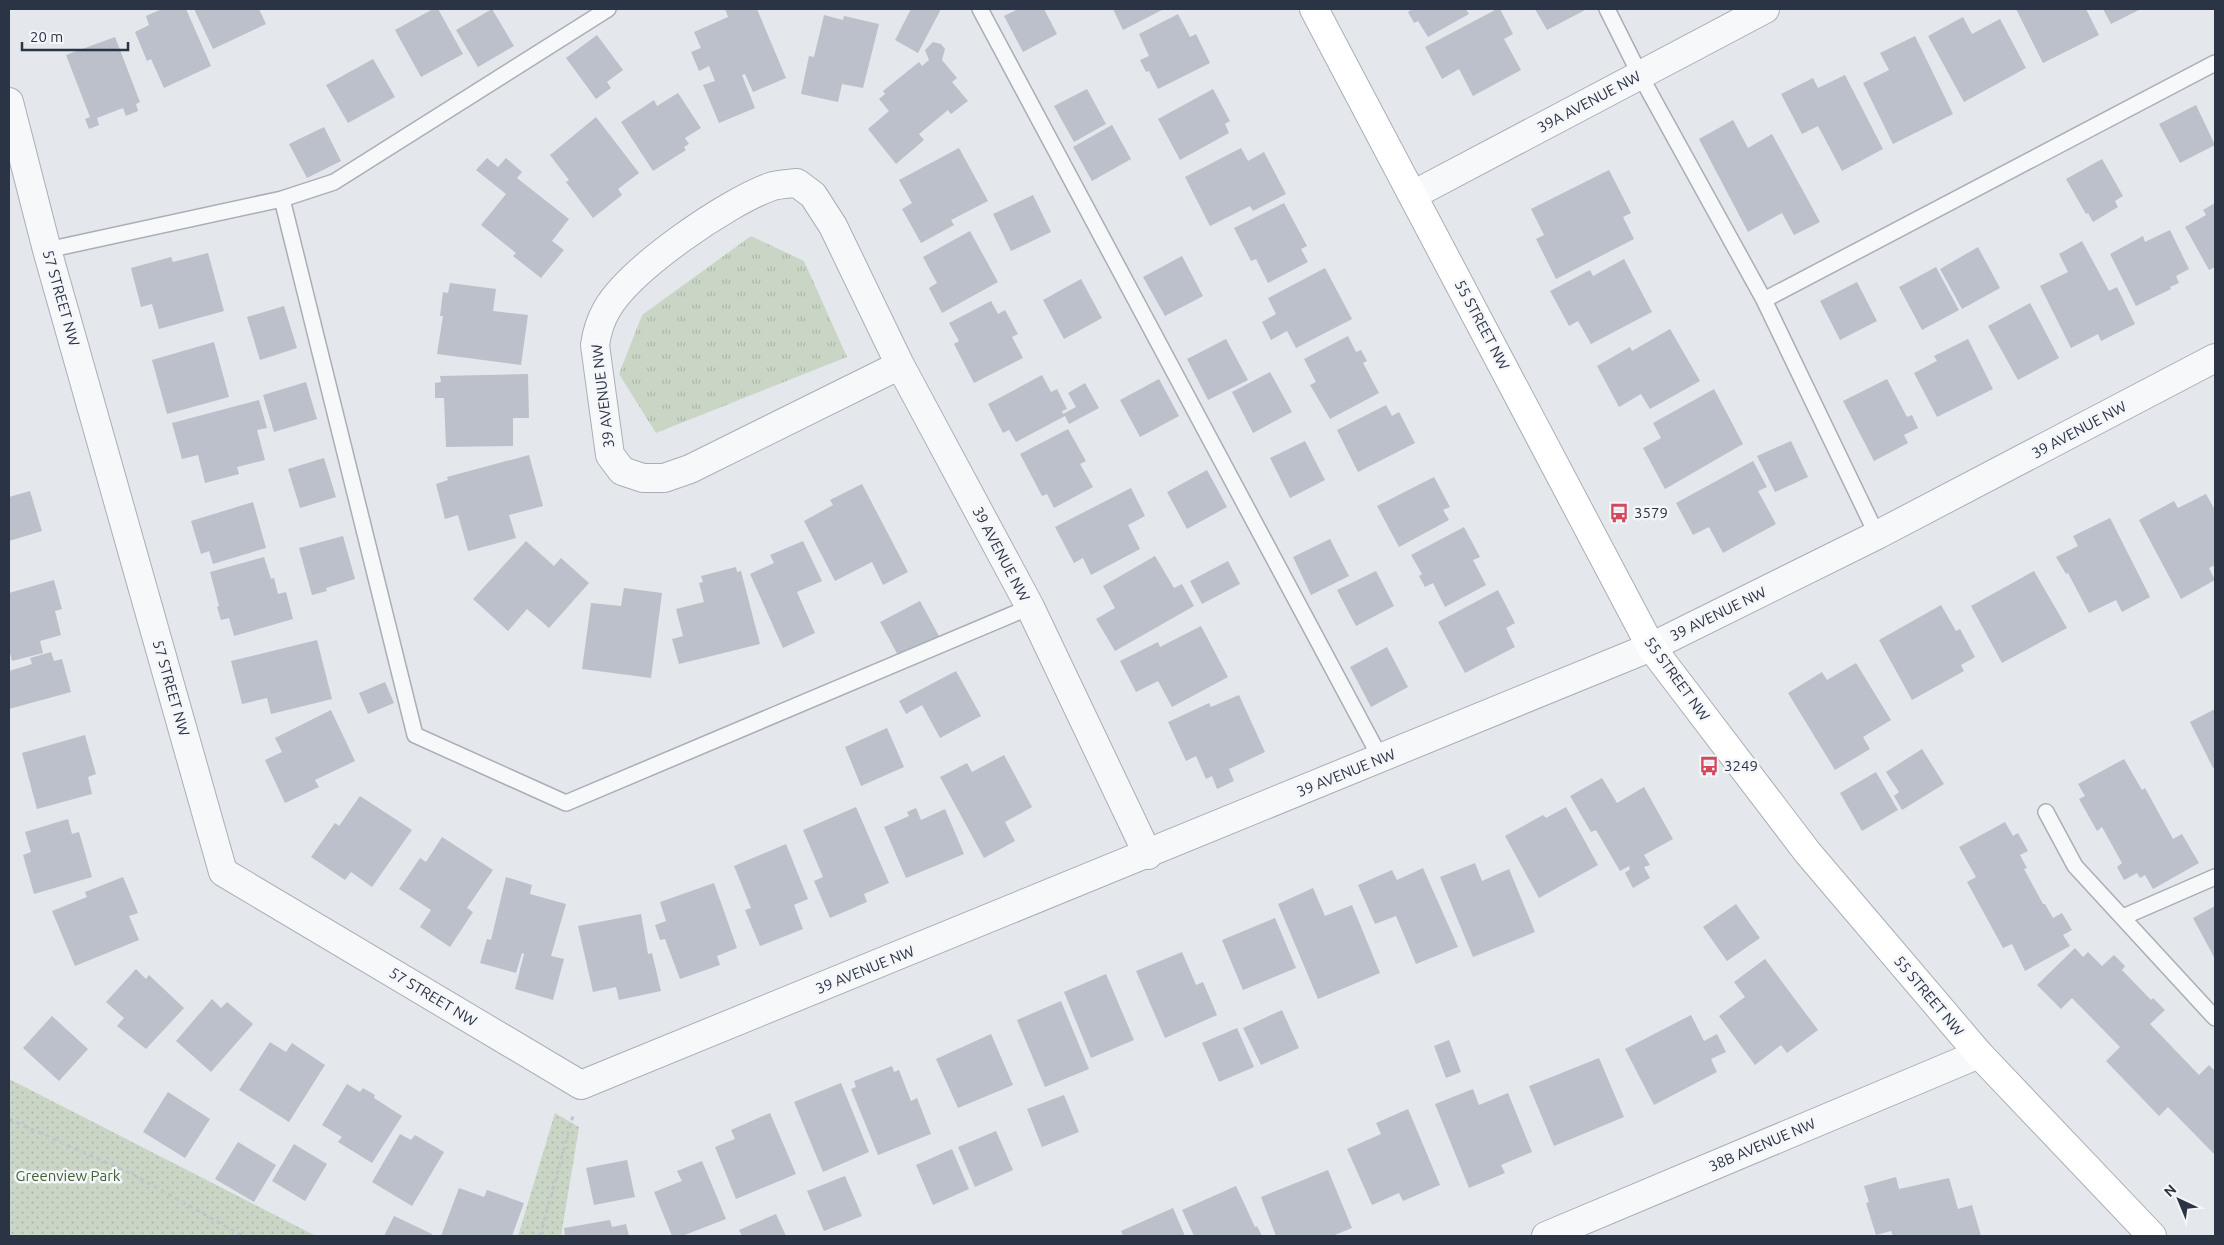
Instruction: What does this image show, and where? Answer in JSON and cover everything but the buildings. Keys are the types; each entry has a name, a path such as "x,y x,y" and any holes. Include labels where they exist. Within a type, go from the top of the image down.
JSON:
{"street":[{"name":"55 STREET NW","path":"1314,9 1651,647 1808,853 1979,1054 2152,1236"},
{"name":"39A AVENUE NW","path":"1413,195 1765,9"},
{"name":"57 STREET NW","path":"9,102 47,250 223,872 581,1085"},
{"name":"39 AVENUE NW","path":"900,365 690,469 664,478 643,478 622,471 610,455 596,345 597,328 608,307 636,274 679,240 732,207 771,187 797,182 812,195 833,226 900,365 1030,608 1148,855"},
{"name":"39 AVENUE NW","path":"581,1085 1148,855 1651,647 1877,535 2215,358"},
{"name":"38B AVENUE NW","path":"1546,1236 1979,1054"}],"lane":[{"path":"47,250 282,200 334,182 608,9"},
{"path":"980,9 1381,759"},
{"path":"1607,9 1640,75 1764,300 1877,535"},
{"path":"1764,300 2215,63"},
{"path":"282,200 415,735 566,803 1030,608"},
{"path":"2046,812 2074,866 2215,1018"},
{"path":"2123,917 2215,877"}],"path":[{"path":"540,1236 581,1085"},
{"path":"9,1119 134,1174 243,1236"}],"green space":[{"path":"751,236 804,261 847,357 656,433 619,374 642,315"},
{"name":"Greenview Park","path":"9,1079 316,1236 9,1236"},
{"path":"555,1113 579,1127 561,1236 518,1236"}],"place":[{"name":"3579","path":"1619,513"},
{"name":"3249","path":"1709,766"}]}
